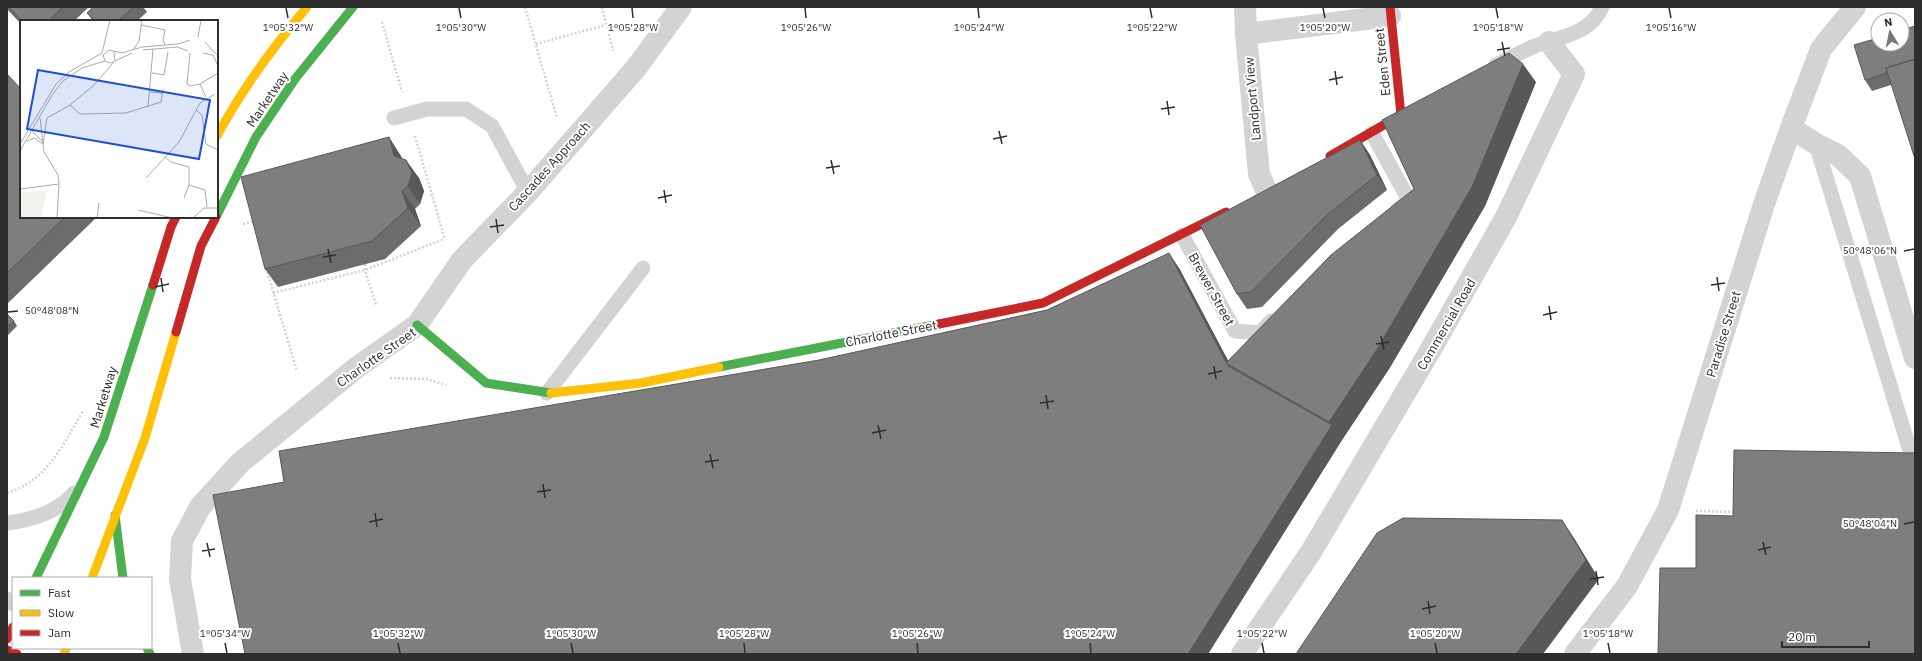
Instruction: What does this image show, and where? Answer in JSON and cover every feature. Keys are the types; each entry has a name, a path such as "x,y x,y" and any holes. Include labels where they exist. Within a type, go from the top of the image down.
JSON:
{"main road":[{"name":"Marketway","path":"218,134 226,118 281,36 307,7"},
{"name":"Marketway","path":"218,212 256,137 295,79 353,7"},
{"name":"Eden Street","path":"1390,12 1401,115"},
{"path":"1319,162 1401,115"},
{"name":"Charlotte Street","path":"417,325 486,383 547,393 641,383 1043,303 1182,235 1231,209"},
{"name":"Marketway","path":"36,577 104,437 176,218"},
{"name":"Marketway","path":"92,577 145,438 201,246 215,218"},
{"path":"115,515 123,577"},
{"path":"7,639 12,629"},
{"path":"7,650 17,654"}],"street":[{"name":"Cascades Approach","path":"417,325 462,260 528,192 636,68 681,7"},
{"name":"Landport View","path":"1246,7 1246,34 1259,174 1266,190"},
{"name":"Paradise Street","path":"1575,654 1627,586 1668,510 1764,204 1791,128 1821,49 1855,7"},
{"path":"1246,34 1390,12"},
{"name":"Commercial Road","path":"1242,654 1311,552 1427,356 1506,217 1574,74 1549,42"},
{"path":"1791,128 1816,144 1838,155 1860,176 1915,358"},
{"name":"Charlotte Street","path":"193,654 180,579 182,541 200,507 240,463 356,368 417,325"}],"lane":[{"path":"1482,73 1516,54 1571,36 1594,20 1602,7"},
{"path":"1401,115 1415,108"},
{"path":"394,118 427,109 466,110 492,126 528,192"},
{"path":"1372,133 1409,200 1384,219"},
{"path":"1816,144 1911,454"},
{"name":"Brewer Street","path":"1182,235 1235,331 1260,333 1281,312"},
{"path":"547,393 643,268"},
{"path":"7,523 27,520 51,510 63,503 80,486"}],"path":[{"path":"526,7 557,119"},
{"path":"602,7 613,51"},
{"path":"536,44 606,25"},
{"path":"254,221 256,228"},
{"path":"273,293 365,270 444,239"},
{"path":"265,264 297,371"},
{"path":"365,264 365,270 376,305"},
{"path":"386,380 392,378 426,379 464,391 486,383"},
{"path":"7,493 30,483 54,461 86,408"},
{"path":"1668,510 1740,512"}],"building":[{"path":"9,7 63,7 49,20 21,20"},
{"path":"93,7 133,7 119,20 94,20 87,13"},
{"path":"1915,26 1915,59 1886,68 1887,73 1865,80 1854,45 1870,40 1870,52 1910,52 1910,28"},
{"path":"1509,53 1523,64 1472,187 1376,351 1329,422 1226,363 1331,255 1414,189 1382,120"},
{"path":"1915,59 1915,159 1886,68"},
{"path":"7,74 20,88 20,218 64,218 7,273"},
{"path":"389,137 394,156 406,160 412,173 408,186 402,191 408,208 372,241 265,269 241,177"},
{"path":"1360,140 1377,175 1328,214 1251,292 1237,294 1200,225"},
{"path":"1169,253 1228,366 1332,425 1188,654 245,654 213,495 284,482 279,451 819,360 1047,310"},
{"path":"7,314 14,321 7,327"},
{"path":"1734,450 1915,453 1915,654 1658,654 1660,568 1696,568 1696,515 1733,516"},
{"path":"1403,518 1562,520 1586,560 1516,654 1296,654 1377,533"}],"traffic: fast":[{"path":"218,213 256,137 295,79 353,7"},
{"path":"36,577 104,437 153,285"},
{"path":"719,367 939,324"},
{"path":"417,325 486,383 551,393"},
{"path":"115,515 123,577"},
{"path":"148,649 150,654"}],"traffic: slow":[{"path":"218,134 259,69 282,37 307,7"},
{"path":"92,577 145,438 176,332"},
{"path":"551,393 641,383 719,367"},
{"path":"64,654 66,649"}],"traffic: jam":[{"path":"1330,156 1401,115 1390,7"},
{"path":"939,324 1043,303 1226,212"},
{"path":"153,285 171,227 176,218"},
{"path":"176,332 201,246 215,218"},
{"path":"7,639 12,629"},
{"path":"7,650 17,654"}]}
